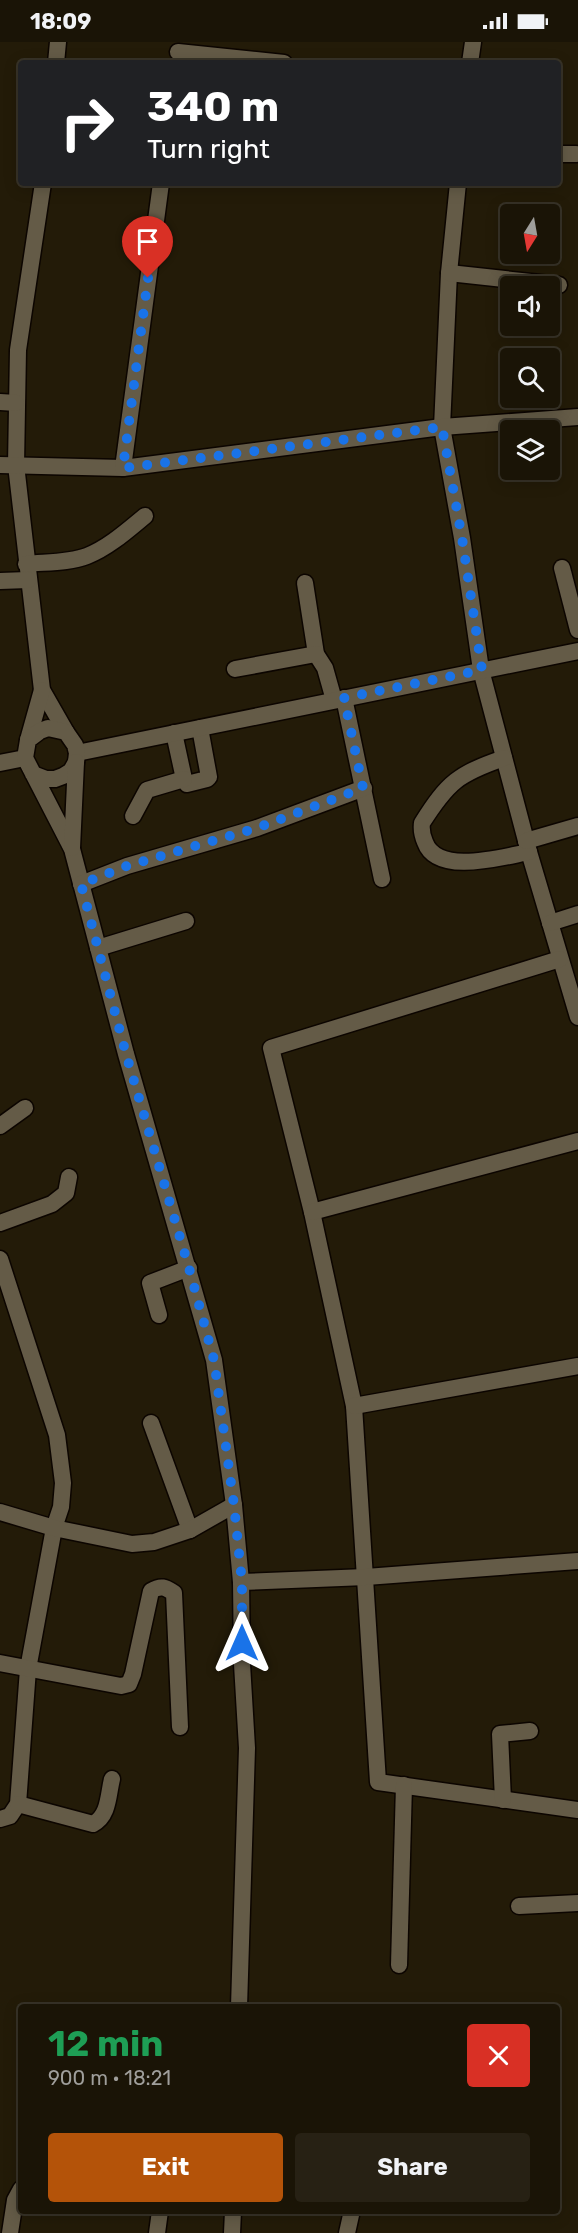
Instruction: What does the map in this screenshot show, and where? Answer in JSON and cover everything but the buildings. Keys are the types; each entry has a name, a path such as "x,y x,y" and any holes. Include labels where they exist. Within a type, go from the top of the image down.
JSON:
{"street":[{"path":"56,60 58,42"},
{"path":"470,60 473,42"},
{"path":"178,52 230,60"},
{"path":"561,154 576,154"},
{"path":"43,186 8,403 8,465 27,572 42,690 75,745 72,849"},
{"path":"123,468 161,186"},
{"path":"458,186 449,273 442,427 482,670 527,846 578,1017"},
{"path":"449,273 500,279"},
{"path":"8,465 123,468 442,427 578,417"},
{"path":"0,581 89,555 124,533 145,516"},
{"path":"562,568 578,630"},
{"path":"305,583 316,654 339,699 363,788 382,879"},
{"path":"76,758 174,733 578,651"},
{"path":"235,669 316,654"},
{"path":"42,690 25,758 72,849 126,1054 214,1360 242,1582 242,1664 246,1748 239,2004"},
{"path":"28,740 40,730 48,728 66,732"},
{"path":"174,733 187,784 209,777 200,728"},
{"path":"0,763 25,758"},
{"path":"33,774 46,779 55,779 70,771 76,758"},
{"path":"504,758 479,766 454,780 424,819 421,832 430,852 440,859 449,861 491,860 578,826"},
{"path":"133,816 147,790 184,779"},
{"path":"81,884 127,866 257,828 363,788"},
{"path":"550,923 578,914"},
{"path":"98,948 186,921"},
{"path":"560,959 271,1047 312,1212 354,1406 378,1782 578,1810"},
{"path":"0,1126 25,1108"},
{"path":"312,1212 578,1141"},
{"path":"0,1223 52,1204 66,1193 69,1177"},
{"path":"0,1259 57,1435 63,1483 61,1506 54,1528 28,1669 18,1804 10,1816 0,1819"},
{"path":"159,1315 150,1284 189,1268"},
{"path":"354,1406 578,1366"},
{"path":"151,1423 190,1530"},
{"path":"0,1512 54,1528 132,1544 154,1542 190,1530 234,1505"},
{"path":"242,1582 366,1577 578,1561"},
{"path":"0,1663 121,1686 129,1684 152,1591 157,1587 165,1587 174,1593 180,1727"},
{"path":"503,1800 500,1734 530,1731"},
{"path":"18,1804 93,1824 105,1814 112,1779"},
{"path":"399,1965 404,1785"},
{"path":"519,1906 578,1903"},
{"path":"10,2233 15,2200 18,2194"},
{"path":"157,2233 160,2214"},
{"path":"232,2214 232,2233"},
{"path":"347,2233 350,2214"}],"route":[{"path":"148,278 123,468 442,427 482,670 344,698 363,788 257,828 127,866 81,884 126,1054 214,1360 242,1582 242,1643"}]}
